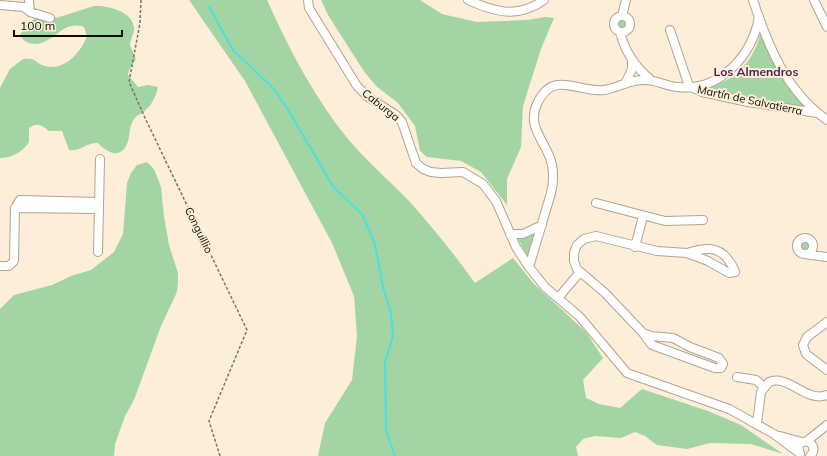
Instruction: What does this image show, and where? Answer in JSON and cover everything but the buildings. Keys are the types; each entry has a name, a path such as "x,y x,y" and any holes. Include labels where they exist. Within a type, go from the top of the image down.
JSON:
{"street":[{"path":"29,0 30,12"},
{"name":"Caburga","path":"308,0 309,8 357,86 368,97 396,115 402,122 416,163 427,171 441,173 463,172 478,180 496,201 516,247 528,267 545,287 580,317 626,373 714,403 774,434"},
{"path":"468,0 493,11 507,12 528,9 544,0"},
{"path":"625,84 632,69 631,60 623,43 620,32 615,28 614,23 616,19 622,16 626,0"},
{"name":"Martín de Salvatierra","path":"753,0 769,46 782,72 817,113"},
{"path":"814,0 827,27"},
{"path":"0,4 24,7 30,12 50,18"},
{"path":"620,32 626,31 630,24 627,18 622,16"},
{"name":"Martín de Salvatierra","path":"528,267 552,193 554,175 550,157 536,133 533,123 534,112 538,101 546,92 562,85 572,84 600,91 642,80 651,80 679,87 707,84 716,80 737,64 752,42 759,17"},
{"name":"Martín de Salvatierra","path":"670,30 689,86 702,92 748,102 817,113"},
{"path":"631,60 651,80"},
{"path":"817,113 827,120"},
{"path":"98,252 100,159"},
{"path":"596,203 643,216 675,222 703,220"},
{"path":"0,266 9,266 14,261 15,208 98,205"},
{"path":"635,247 643,216"},
{"path":"510,234 523,234 542,225"},
{"path":"643,333 651,336 666,336 679,340 690,347 719,358 723,364 721,368 715,368 652,345 643,333 605,293 580,272 575,265 574,253 577,245 588,237 596,236 635,247 657,251 687,252 700,249 719,250 726,255 735,272 729,274 708,261 687,252"},
{"path":"806,238 826,257 804,254 799,251 798,242 806,238"},
{"path":"804,254 811,251 811,242"},
{"path":"558,298 580,272"},
{"path":"827,322 807,337 803,345 806,354 827,370"},
{"path":"736,377 756,380 764,387"},
{"path":"756,424 759,404 764,387 769,382 779,380 809,394 819,396 827,395"},
{"path":"800,454 798,446 827,425"},
{"path":"812,454 827,425"},
{"path":"774,434 811,443 812,454"},
{"path":"774,434 800,454"}],"path":[{"name":"Conguillio","path":"141,0 140,23 129,82 247,330 209,420 220,456"}],"green space":[{"path":"189,0 267,0 305,76 328,112 354,146 410,202 444,242 475,283 513,258 534,284 586,332 603,358 583,380 586,398 599,404 620,408 642,389 708,411 741,425 783,454 751,444 710,443 687,449 657,445 645,436 635,432 621,438 595,436 583,439 576,447 578,456 318,456 325,423 352,380 357,336 354,296 332,243 245,81"},
{"path":"321,0 420,0 442,14 477,22 527,20 545,17 554,18 541,49 523,106 521,147 507,179 507,205 481,172 461,161 427,157 420,151 415,126 398,103 376,86 363,70 328,15"},
{"path":"94,6 112,8 129,17 134,27 130,45 136,59 129,70 128,75 138,87 148,85 158,87 150,105 133,121 130,127 128,141 124,149 121,152 113,153 98,143 94,143 77,150 69,150 62,131 49,131 42,126 35,125 29,128 29,142 23,149 12,156 0,158 0,88 10,69 23,59 34,60 45,66 59,66 77,54 87,36 84,27 78,26 72,26 62,30 44,42 37,44 27,42 20,35 35,19 48,13 56,18"},
{"path":"622,17 627,19 629,24 627,29 622,31 617,29 615,24 617,19"},
{"path":"760,34 811,108 698,89 720,84 738,72 752,55"},
{"path":"147,162 154,169 161,187 169,245 178,273 177,292 161,326 134,400 125,416 115,444 114,456 0,456 0,309 14,295 52,285 71,276 91,270 114,252 123,234 127,183 131,173 137,165"},
{"path":"532,234 534,236 527,255 518,239 519,237"},
{"path":"803,240 807,240 811,246 807,252 803,252 799,248 799,244"}],"waterway":[{"path":"209,7 233,50 272,87 284,103 334,188 362,214 375,244 383,287 391,313 393,336 385,362 386,430 395,456"}],"district":[{"name":"Los Almendros","path":"756,72"}]}
